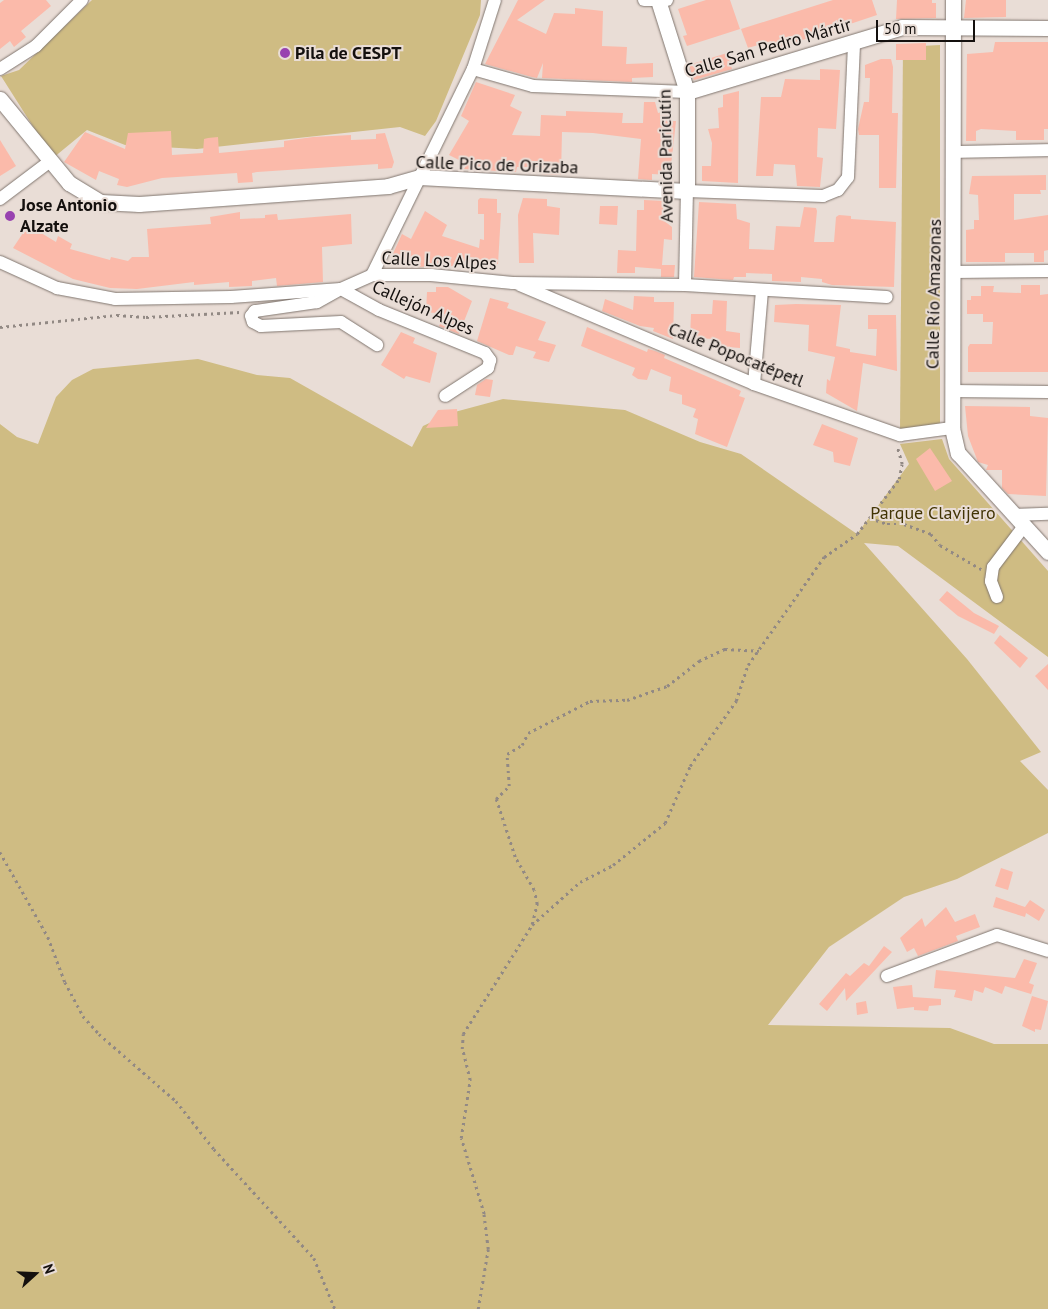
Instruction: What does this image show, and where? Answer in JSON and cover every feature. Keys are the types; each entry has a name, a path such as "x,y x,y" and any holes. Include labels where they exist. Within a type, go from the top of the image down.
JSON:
{"street":[{"path":"0,69 36,46 82,0"},
{"name":"Calle Río Amazonas","path":"953,0 952,428 958,453 1048,552"},
{"path":"372,275 473,69 495,1"},
{"name":"Avenida Paricutín","path":"657,1 687,92 687,191 684,285"},
{"name":"Calle San Pedro Mártir","path":"473,69 533,86 687,92 854,44 902,27 1048,28"},
{"name":"Calle Pico de Orizaba","path":"0,99 49,162 69,184 101,202 139,204 388,186 419,177 823,196 838,190 848,177 854,44"},
{"path":"954,152 1048,150"},
{"path":"0,199 49,162"},
{"name":"Calle Los Alpes","path":"0,262 57,288 115,299 231,297 341,289 372,275 431,275 513,282 684,285 887,297"},
{"path":"953,272 1048,271"},
{"name":"Calle Popocatépetl","path":"513,282 754,384 900,435 952,428"},
{"path":"341,289 317,302 255,311 251,316 254,322 261,326 341,322 377,345"},
{"name":"Callejón Alpes","path":"341,289 379,310 485,354 490,360 488,368 445,396"},
{"path":"754,384 762,290"},
{"path":"952,390 1048,392"},
{"path":"1013,515 1048,514"},
{"path":"997,597 991,581 992,572 1024,526"},
{"path":"887,976 997,935 1048,950"}],"path":[{"path":"0,327 117,314 146,318 255,311"},
{"path":"478,1309 488,1249 484,1214 461,1138 470,1080 462,1042 463,1034 497,977 532,926 569,891 613,865 665,823 690,766 736,701 748,666 824,556 857,534 902,472 894,433"},
{"path":"870,518 887,524 904,524 931,534 940,545 992,572"},
{"path":"532,926 537,904 534,890 515,857 496,799 510,786 507,754 522,744 528,733 590,701 628,700 667,686 698,661 725,649 760,651"},
{"path":"0,852 48,937 65,982 83,1016 99,1034 176,1101 214,1149 314,1258 335,1309"}],"green space":[{"path":"92,0 481,0 480,15 436,121 425,136 400,127 197,149 125,145 87,130 53,158 1,76 19,70"},
{"path":"940,45 940,425 900,431 903,47"},
{"name":"Parque Clavijero","path":"198,359 257,375 290,378 412,447 423,426 451,413 503,399 625,410 700,442 741,454 857,534 909,464 900,444 942,439 949,459 1048,571 1048,657 898,546 864,543 967,659 1041,752 1020,761 1048,790 1048,833 957,879 904,897 829,947 768,1025 950,1028 994,1044 1048,1044 1048,1309 0,1309 0,424 17,437 38,444 56,397 72,380 93,369"}],"building":[{"path":"4,0 46,0 51,6 21,31 26,37 14,47 10,41 0,49 0,3"},
{"path":"518,0 545,0 517,20 546,34 554,13 575,14 575,8 603,11 602,46 627,47 626,64 653,63 653,77 632,78 632,82 542,78 543,63 537,78 485,64"},
{"path":"706,0 730,0 740,29 687,46 683,36 687,35 678,9"},
{"path":"833,0 872,0 877,15 832,30 834,33 819,38 818,35 774,49 771,41 748,48 741,29"},
{"path":"897,0 932,0 932,3 936,3 936,18 896,19"},
{"path":"966,0 1006,0 1006,17 964,18"},
{"path":"995,42 1048,42 1048,129 1044,129 1044,140 1016,140 1016,131 981,129 976,131 976,141 966,141 967,54 993,52"},
{"path":"926,43 926,60 896,60 896,44"},
{"path":"727,53 732,69 694,80 689,65"},
{"path":"881,59 891,59 893,67 892,113 898,113 896,188 879,188 879,135 859,135 858,129 864,102 869,102 870,78 865,78 865,65"},
{"path":"820,69 840,70 836,129 818,128 817,157 823,158 820,187 797,186 795,165 774,164 773,176 756,176 761,97 781,97 785,79 820,80"},
{"path":"476,82 515,95 510,106 522,112 512,135 540,136 541,115 566,116 566,111 623,113 622,123 643,123 644,102 655,102 658,113 669,110 668,121 676,121 670,175 652,174 652,180 638,179 641,139 593,133 562,132 561,175 539,174 540,167 517,167 516,172 464,169 467,164 449,155 469,121 461,116"},
{"path":"739,91 738,183 702,181 702,166 711,166 712,143 708,129 719,128 718,108 723,107 723,95"},
{"path":"171,131 172,155 203,153 204,139 208,138 218,137 219,153 284,147 284,141 313,137 351,135 351,140 376,139 376,134 385,133 394,162 392,168 378,169 378,164 257,172 252,173 253,182 238,183 237,173 162,178 127,187 117,185 119,179 99,171 96,180 64,162 85,132 125,149 128,133"},
{"path":"0,140 16,166 0,176"},
{"path":"1046,175 1046,190 1040,190 1041,194 1014,194 1014,220 1048,215 1048,250 1044,251 1044,262 1034,262 1034,253 1005,253 1005,262 966,262 966,230 974,229 974,220 979,220 978,195 969,194 972,176"},
{"path":"480,198 497,199 497,213 501,213 498,264 489,263 489,266 460,261 459,266 411,267 391,258 402,234 411,239 425,211 447,225 442,236 479,248 480,239 484,240 484,214 478,214 478,200"},
{"path":"523,198 547,199 547,206 560,208 559,235 533,233 534,263 519,263 518,215"},
{"path":"644,200 663,201 663,220 672,227 672,240 664,239 662,265 675,265 674,277 661,277 661,269 635,267 635,273 617,273 618,250 636,251 637,210 644,210"},
{"path":"699,202 736,204 737,219 750,223 749,249 774,250 776,226 800,227 804,207 816,208 817,211 814,242 834,242 836,217 839,215 851,216 851,219 896,222 894,287 832,285 822,282 822,279 801,277 801,282 772,281 772,274 746,273 746,277 734,277 733,280 694,277"},
{"path":"600,206 618,206 617,225 599,224"},
{"path":"240,212 240,219 265,218 265,215 277,214 278,220 351,214 352,244 322,247 323,282 277,286 276,278 252,281 252,286 229,287 229,282 194,285 194,282 137,289 110,288 73,279 13,248 23,233 33,228 56,242 58,236 72,244 70,249 110,260 111,257 128,261 132,257 149,257 147,229 211,224 210,217"},
{"path":"1021,285 1040,285 1040,295 1048,294 1048,372 968,372 968,347 970,344 992,344 993,322 983,322 983,314 967,314 967,300 971,300 971,296 981,296 981,286 994,286 993,292 1021,293"},
{"path":"436,287 448,287 472,301 459,334 439,326 445,314 426,312 427,292 436,292"},
{"path":"634,296 654,297 654,302 674,302 673,339 653,331 654,328 640,326 602,311 605,299 633,310"},
{"path":"490,298 509,303 507,308 546,322 538,340 556,345 549,362 533,358 536,352 516,346 513,355 509,355 477,341"},
{"path":"713,300 727,301 726,331 740,333 740,348 716,346 716,339 690,338 691,314 712,314"},
{"path":"775,305 841,305 836,346 850,349 850,352 876,356 877,329 868,329 868,315 896,315 897,371 863,363 857,411 826,393 827,379 830,381 835,357 808,351 809,325 774,322"},
{"path":"587,327 647,352 648,349 665,355 664,358 741,391 739,396 745,398 727,447 695,434 698,419 693,417 696,409 682,404 682,395 669,391 671,377 651,369 647,380 638,379 632,375 635,368 581,346"},
{"path":"401,332 415,338 413,343 437,353 430,383 406,376 404,379 381,365"},
{"path":"486,379 493,380 490,397 475,395 477,385"},
{"path":"965,406 1030,407 1030,416 1048,418 1046,496 1008,494 1002,488 1002,470 986,470 988,465 978,462 968,436"},
{"path":"457,409 458,426 426,428 438,410"},
{"path":"822,424 858,438 850,466 834,462 833,452 813,445"},
{"path":"930,448 952,481 935,491 916,459"},
{"path":"947,591 974,613 999,626 994,634 958,616 939,600"},
{"path":"1000,635 1028,658 1020,668 994,643"},
{"path":"1048,664 1048,690 1035,676"},
{"path":"1001,868 1013,872 1008,890 995,886"},
{"path":"996,897 1025,907 1030,900 1045,910 1039,921 1026,913 1025,917 993,907"},
{"path":"946,907 955,922 975,914 980,927 956,936 958,941 918,956 914,948 907,952 900,938 922,918 925,927"},
{"path":"884,946 892,952 846,1001 845,988 827,1011 819,1004 846,973 850,976 864,963 869,966"},
{"path":"1024,959 1037,963 1029,983 1034,985 1031,994 1005,986 1002,994 985,987 983,993 974,990 972,1001 954,997 956,990 934,988 936,970 1015,978"},
{"path":"912,985 913,997 941,999 941,1005 929,1006 928,1011 914,1010 914,1007 897,1009 893,987"},
{"path":"1032,996 1048,1001 1041,1030 1035,1029 1035,1032 1022,1026"},
{"path":"866,1001 868,1013 857,1015 856,1003"}],"place":[{"name":"Pila de CESPT","path":"285,53"},
{"name":"Jose Antonio Alzate","path":"10,216"}]}
